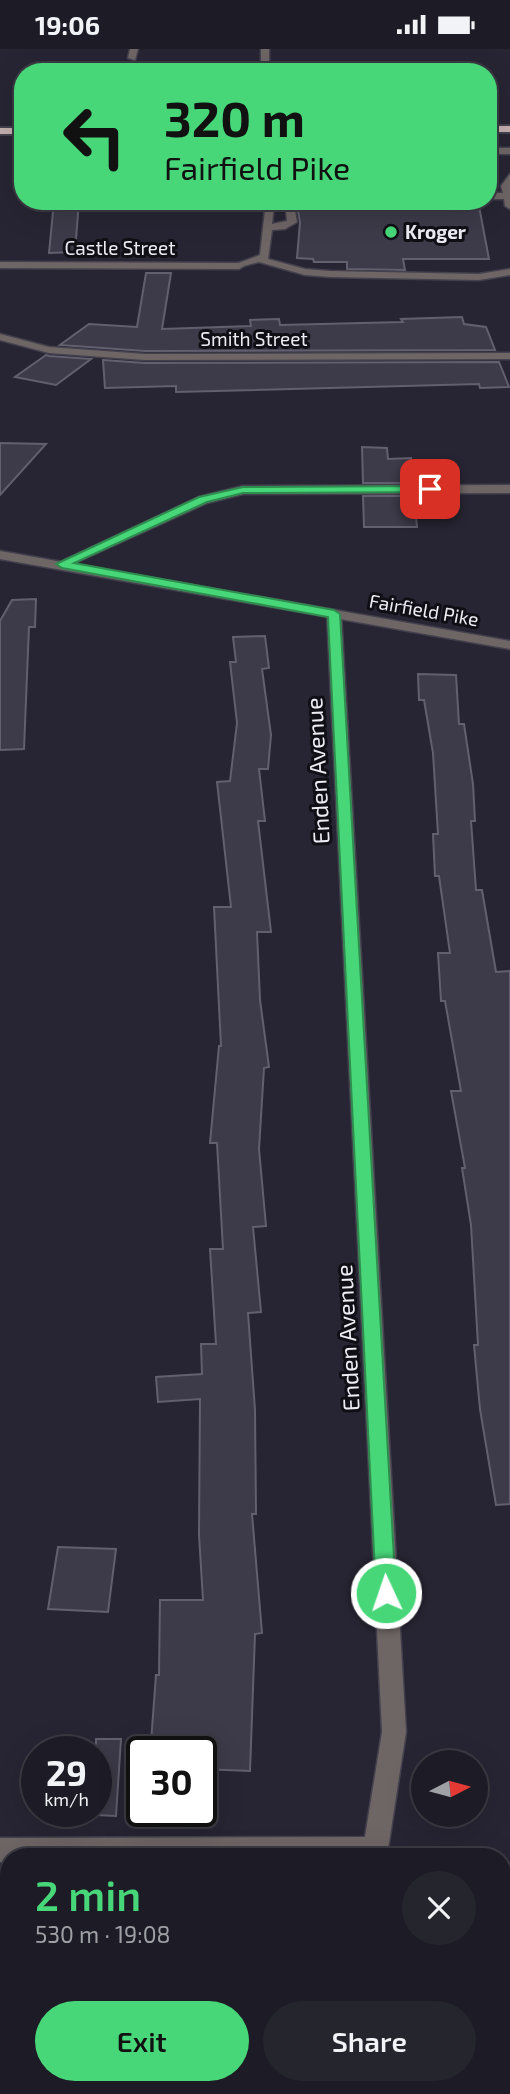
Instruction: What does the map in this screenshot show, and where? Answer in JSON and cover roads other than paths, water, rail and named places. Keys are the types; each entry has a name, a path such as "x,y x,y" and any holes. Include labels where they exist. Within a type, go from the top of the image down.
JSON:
{"street":[{"path":"261,260 265,257 270,210"},
{"path":"267,227 282,227 292,222 291,210"},
{"path":"261,260 306,272 330,274 479,277 510,272"},
{"name":"Castle Street","path":"0,265 239,265 261,260"},
{"name":"Smith Street","path":"0,337 50,349 145,357 510,356"},
{"path":"62,564 203,500 243,490 510,489"},
{"name":"Fairfield Pike","path":"0,555 510,645"},
{"name":"Enden Avenue","path":"334,614 394,1732 376,1848"}],"place":[{"name":"Kroger","path":"391,232"}]}
